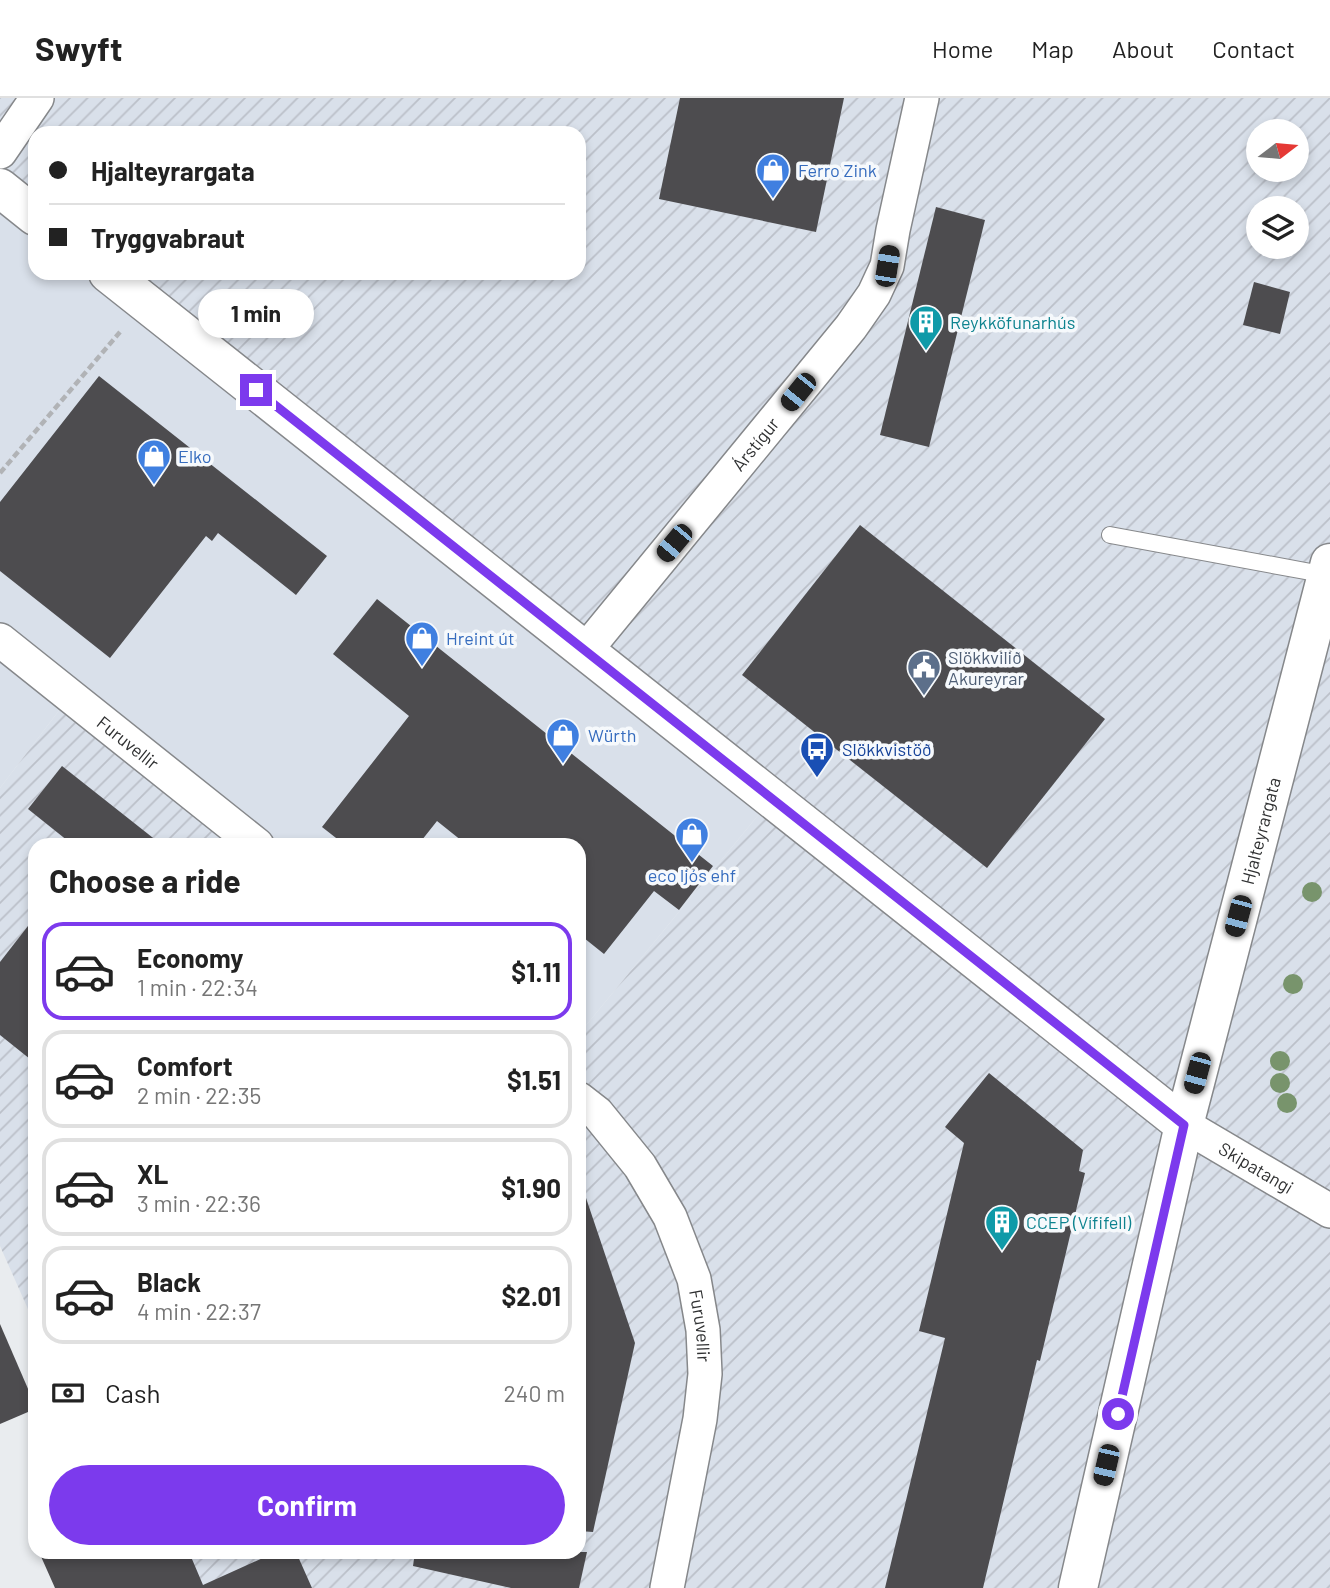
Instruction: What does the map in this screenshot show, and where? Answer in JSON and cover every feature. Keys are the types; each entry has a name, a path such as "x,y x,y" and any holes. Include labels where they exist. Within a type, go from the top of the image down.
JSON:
{"main road":[{"path":"0,188 28,210"},
{"path":"116,280 1184,1125"},
{"name":"Hjalteyrargata","path":"1078,1588 1184,1125 1328,569"}],"street":[{"path":"0,152 37,98"},
{"name":"Árstígur","path":"585,651 851,327 873,294 887,266 922,98"},
{"name":"Furuvellir","path":"0,640 248,838"},
{"name":"Furuvellir","path":"586,1104 597,1113 640,1166 670,1217 694,1279 703,1330 705,1374 695,1445 667,1588"},
{"name":"Skipatangi","path":"1184,1125 1330,1212"}],"lane":[{"path":"1110,535 1328,569"}],"path":[{"path":"0,472 146,303"}],"shaded area":[{"path":"0,98 1330,98 1330,1588 150,1588 137,1559 586,1559 586,1025 777,792 137,280 586,280 586,126 28,126 28,197 0,175"},
{"path":"0,175 28,197 28,280 137,280 777,792 586,1025 586,838 235,838 64,704 0,788"},
{"path":"64,704 235,838 28,838 28,1309 0,1246 0,788"}],"building":[{"path":"680,98 844,98 816,232 659,199"},
{"name":"Reykköfunarhús","path":"936,207 985,220 929,447 880,435"},
{"path":"1254,282 1290,292 1280,334 1243,325"},
{"path":"99,376 327,556 296,595 218,533 212,541 206,536 110,658 0,571 0,502"},
{"name":"Slökkvilið Akureyrar","path":"860,525 1105,719 987,868 742,675"},
{"path":"377,599 713,866 679,910 654,891 604,954 586,940 586,838 458,838 437,821 424,838 336,838 322,827 409,716 333,654"},
{"path":"62,766 153,838 64,838 28,809"},
{"path":"28,926 28,1057 0,1035 0,962"},
{"path":"989,1073 1083,1150 1079,1171 1085,1173 983,1588 885,1588 945,1338 919,1331 964,1143 945,1127"},
{"path":"586,1198 635,1343 593,1532 586,1532"},
{"path":"0,1324 28,1389 28,1412 0,1424"},
{"path":"42,1559 192,1559 203,1585 261,1559 299,1559 312,1588 55,1588"},
{"path":"414,1559 585,1559 579,1588 511,1588 413,1566"}],"place":[{"name":"Ferro Zink","path":"773,200"},
{"name":"Reykköfunarhús","path":"926,352"},
{"name":"Elko","path":"154,486"},
{"name":"Hreint út","path":"422,668"},
{"name":"Slökkvilið Akureyrar","path":"924,697"},
{"name":"Würth","path":"563,765"},
{"name":"Slökkvistöð","path":"817,779"},
{"name":"eco ljós ehf","path":"692,864"},
{"name":"CCEP (Vífifell)","path":"1002,1252"}],"route":[{"path":"256,390 1184,1125 1118,1414"}]}
